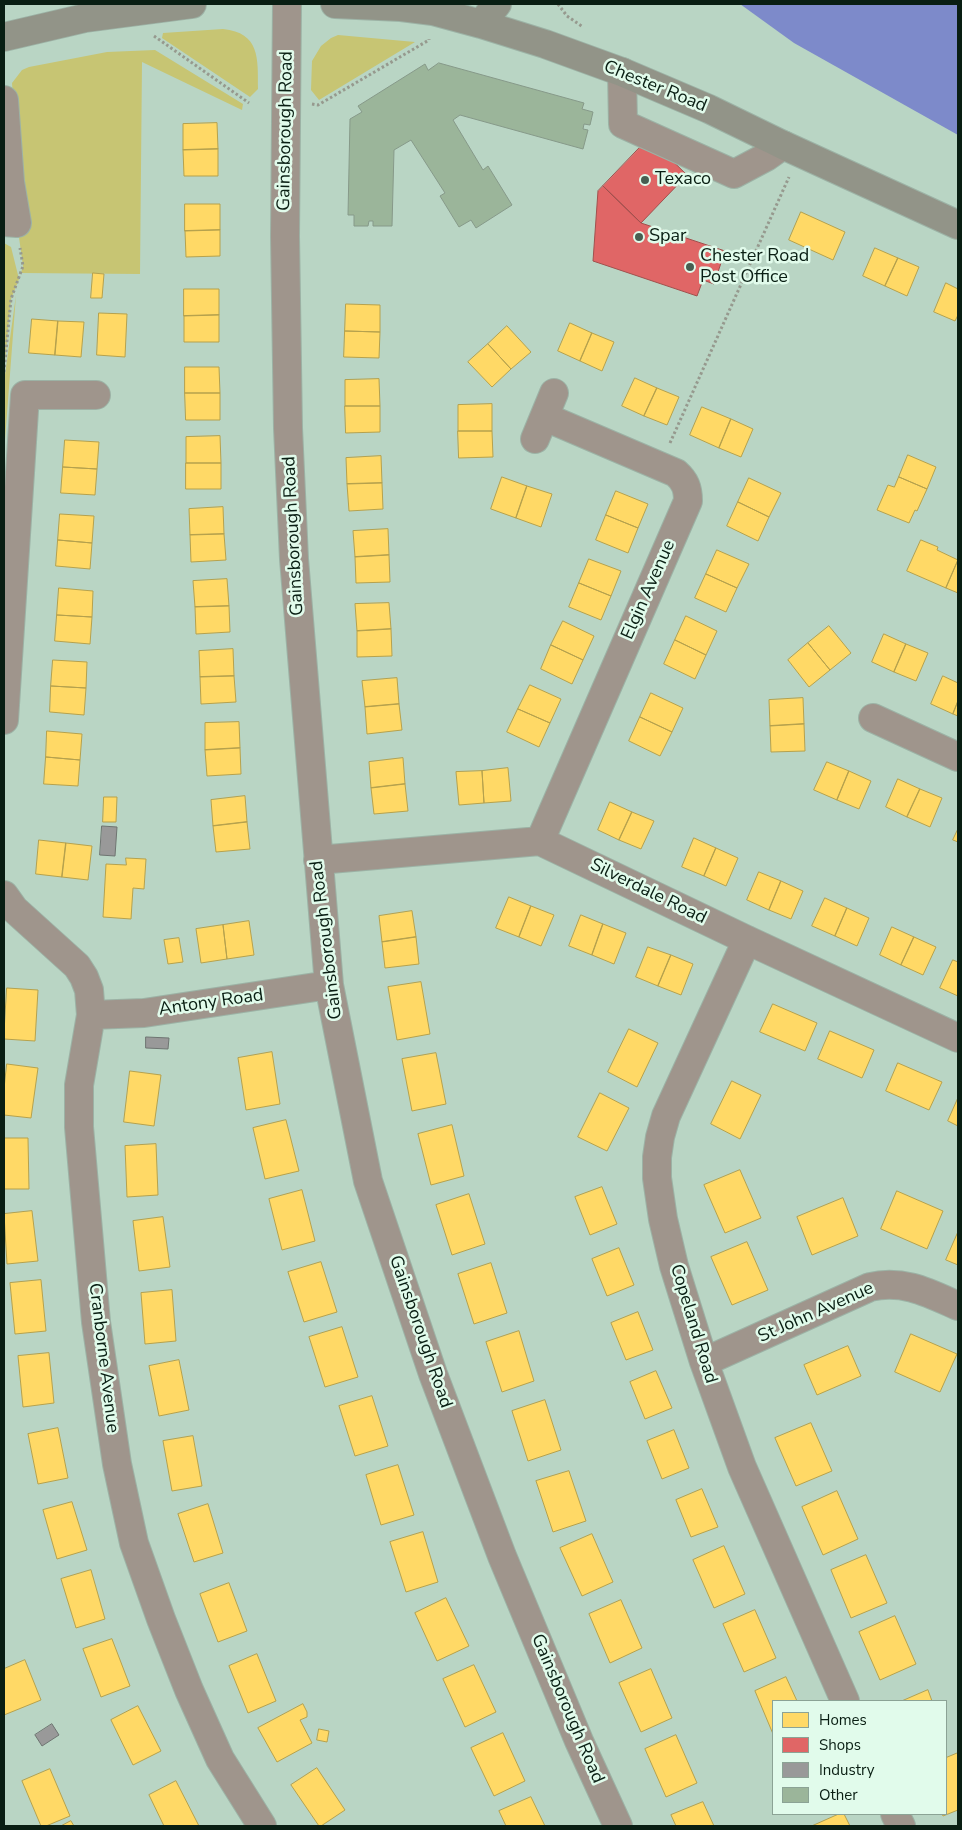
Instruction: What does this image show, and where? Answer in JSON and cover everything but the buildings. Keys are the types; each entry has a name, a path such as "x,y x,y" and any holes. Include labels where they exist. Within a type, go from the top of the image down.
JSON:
{"highway":[{"path":"4,38 85,18 192,4"},
{"name":"Chester Road","path":"336,4 489,14 709,109 958,225"}],"street":[{"name":"Gainsborough Road","path":"287,4 285,236 289,447 294,559 329,985 368,1181 433,1374 502,1556 579,1741 618,1826"},
{"path":"622,72 623,124 734,174 766,157 792,149"},
{"path":"4,100 10,182 10,222"},
{"path":"4,720 25,394 96,395"},
{"name":"Elgin Avenue","path":"540,840 688,501 688,490 684,480 676,473 545,416"},
{"path":"873,718 958,757"},
{"path":"318,860 540,840"},
{"name":"Silverdale Road","path":"540,840 958,1038"},
{"name":"Cranborne Avenue","path":"4,895 14,908 77,966 89,990 92,1015 79,1085 79,1127 96,1322 117,1464 134,1543 186,1681 220,1759 262,1826"},
{"name":"Copeland Road","path":"748,940 666,1116 657,1157 657,1178 663,1219 674,1266 704,1362 742,1467 846,1700"},
{"name":"Antony Road","path":"92,1015 144,1013 329,985"},
{"name":"St John Avenue","path":"704,1362 870,1287 882,1284 907,1285 958,1306"}],"path":[{"path":"152,34 249,103"},
{"path":"287,102 307,102 318,105 429,40"},
{"path":"660,466 792,149"},
{"path":"4,372 11,299 23,266 10,222"}],"shaded area":[{"path":"223,29 235,31 244,36 254,49 258,67 258,89 250,97 162,38 163,33"},
{"path":"338,35 415,42 319,100 311,90 312,61 321,46"},
{"path":"155,50 243,104 242,110 142,62 140,274 21,273 23,266 17,223 15,122 12,83 22,70 29,67 107,52"},
{"path":"4,243 11,247 19,279 11,299 4,372"},
{"path":"16,295 4,453 4,382"}],"water":[{"path":"740,4 958,4 958,135 794,43"}],"place":[{"name":"Texaco","path":"645,180"},
{"name":"Spar","path":"639,237"},
{"name":"Chester Road Post Office","path":"690,267"}]}
